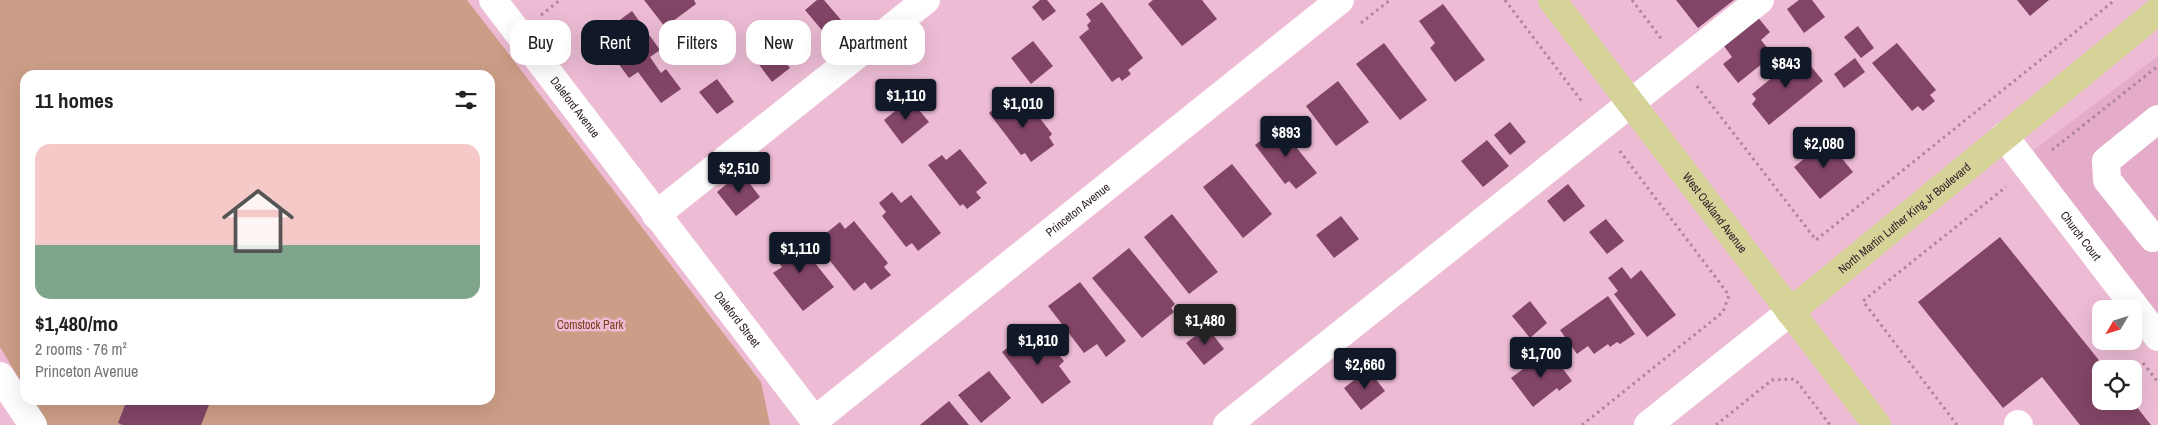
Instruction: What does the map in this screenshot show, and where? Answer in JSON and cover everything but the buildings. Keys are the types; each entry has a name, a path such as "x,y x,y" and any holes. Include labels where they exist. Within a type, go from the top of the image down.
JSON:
{"main road":[{"name":"West Oakland Avenue","path":"1552,0 1633,103 1877,425"},
{"name":"North Martin Luther King Jr Boulevard","path":"1790,312 2158,11"}],"street":[{"path":"656,215 926,0"},
{"name":"Princeton Avenue","path":"816,423 1340,0"},
{"path":"1227,425 1602,128 1760,0"},
{"name":"Daleford Avenue","path":"502,3 656,215"},
{"path":"2156,236 2107,180 2105,170 2106,161 2158,119"},
{"name":"Church Court","path":"2004,136 2155,326"},
{"name":"Daleford Street","path":"656,215 816,423"},
{"name":"North Martin Luther King Jr Boulevard","path":"1648,425 1790,312"},
{"path":"0,376 33,425"}],"path":[{"path":"538,17 560,0"},
{"path":"1505,0 1729,295 1723,312 1582,425"},
{"path":"1632,0 1816,240 2115,0"},
{"path":"1863,301 1958,425"},
{"path":"1716,425 1772,380 1795,379 1830,425"}],"shaded area":[{"path":"2158,56 2158,321 2142,300 2030,153"}],"green space":[{"name":"Comstock Park","path":"0,0 467,0 510,56 510,65 517,65 761,382 770,425 47,425 35,405 495,405 495,70 20,70 20,380 0,347"}]}
